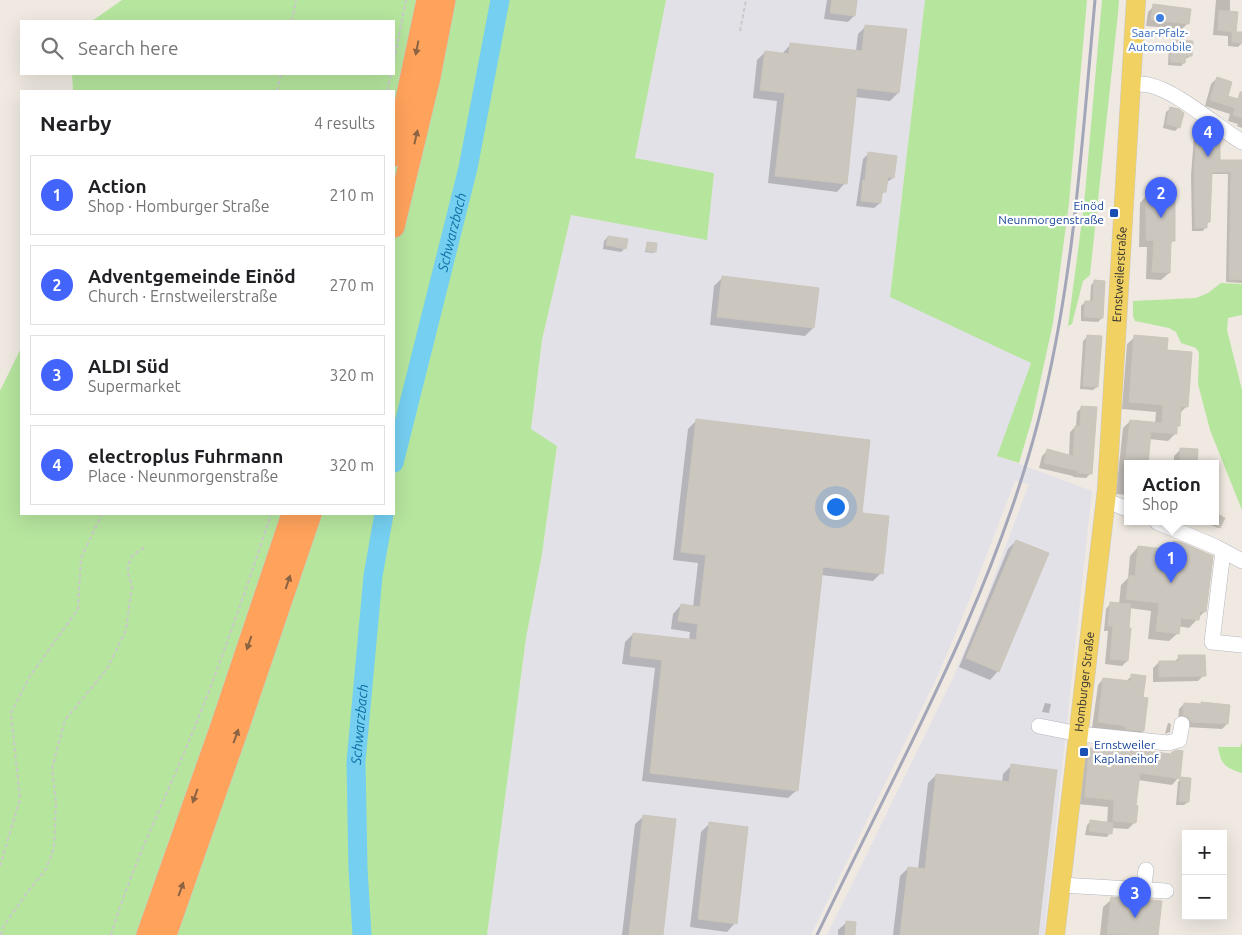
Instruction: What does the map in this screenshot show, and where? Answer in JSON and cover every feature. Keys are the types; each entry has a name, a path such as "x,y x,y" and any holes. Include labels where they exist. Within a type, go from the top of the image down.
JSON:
{"highway":[{"path":"395,151 426,0"},
{"path":"395,223 430,77 445,0"},
{"path":"147,935 292,515"},
{"path":"166,935 311,515"}],"main road":[{"name":"Ernstweilerstraße","path":"1106,494 1136,0"},
{"name":"Homburger Straße","path":"1055,935 1106,494"}],"street":[{"path":"1130,83 1150,85 1161,89 1181,100 1242,142"},
{"path":"1106,494 1124,507"},
{"path":"1164,525 1242,561"},
{"path":"1223,551 1212,642 1242,645"},
{"path":"1040,726 1079,734 1168,743 1179,740 1182,724"},
{"path":"1143,890 1146,870"},
{"path":"1061,885 1166,891"}],"path":[{"path":"292,20 296,0"},
{"path":"395,56 406,0"},
{"path":"740,31 746,0"},
{"path":"277,90 281,75"},
{"path":"387,90 391,75"},
{"path":"0,866 20,799 11,713 30,676 78,609 81,558 102,515"},
{"path":"110,935 153,822 200,715 248,584 271,515"},
{"path":"1,935 8,920 46,869 54,848 56,803 52,768 65,720 108,669 126,630 132,586 128,565 133,555 146,546"}],"shaded area":[{"path":"666,0 925,0 890,296 1031,363 998,456 1092,491 1044,935 827,935 952,680 983,607 1029,484 1015,481 969,601 938,675 811,935 487,935 526,638 542,554 557,447 531,429 542,340 571,215 707,239 714,173 635,158"}],"green space":[{"path":"122,0 666,0 635,158 714,173 707,240 571,215 542,340 531,429 557,446 542,554 526,638 487,935 0,935 0,391 20,350 20,515 395,515 395,90 73,90 72,75 395,75 395,20 93,20"},
{"path":"925,0 1087,0 1069,203 1053,323 1032,419 1019,463 997,456 1031,363 890,297"},
{"path":"1102,0 1119,0 1118,13 1090,275 1083,281 1072,324 1068,326 1084,205"},
{"path":"1221,283 1242,284 1242,315 1228,318 1227,330 1242,390 1242,510 1210,430 1198,384 1199,353 1196,348 1181,343 1176,332 1169,328 1135,321 1133,316 1133,301 1196,298 1208,293"},
{"path":"1242,742 1242,773 1228,767 1222,761 1218,747 1240,747"}],"building":[{"path":"832,0 857,0 855,16 830,13"},
{"path":"1153,4 1191,9 1189,24 1151,20"},
{"path":"1219,10 1238,12 1236,32 1242,32 1242,43 1232,42 1232,32 1218,30"},
{"path":"865,25 907,29 899,93 857,88 847,184 775,176 785,93 760,90 765,51 789,54 790,43 862,51"},
{"path":"1172,40 1193,41 1192,56 1186,56 1185,63 1170,62"},
{"path":"1217,77 1232,82 1228,96 1238,99 1240,92 1242,92 1242,118 1233,115 1235,108 1210,100"},
{"path":"1170,107 1179,109 1184,113 1180,128 1166,124"},
{"path":"1207,130 1220,142 1220,160 1242,160 1242,280 1229,279 1231,172 1212,172 1210,222 1207,222 1207,228 1195,228 1194,172 1197,132"},
{"path":"868,152 897,156 894,178 888,177 886,192 882,192 881,203 861,201"},
{"path":"1146,194 1175,195 1175,241 1171,241 1170,273 1152,272 1154,241 1146,240"},
{"path":"608,236 628,239 626,249 606,245"},
{"path":"647,242 657,243 656,252 646,251"},
{"path":"722,276 819,288 814,328 717,317"},
{"path":"1094,280 1105,281 1103,318 1084,317 1085,301 1093,301"},
{"path":"1087,335 1102,336 1098,387 1083,386"},
{"path":"1134,335 1168,338 1167,350 1192,352 1188,407 1181,406 1180,426 1177,426 1177,434 1151,432 1148,460 1125,460 1130,420 1162,423 1163,405 1129,402"},
{"path":"1081,406 1097,407 1092,474 1078,473 1078,471 1044,463 1047,449 1073,456 1075,426 1080,426"},
{"path":"696,419 870,440 862,513 889,516 883,574 823,567 798,791 650,773 662,660 630,656 633,633 696,640 698,624 678,621 681,604 700,607 706,555 681,552"},
{"path":"1180,448 1198,449 1197,460 1180,460"},
{"path":"1219,515 1225,518 1220,528 1215,525 1219,525"},
{"path":"1016,540 1049,553 999,672 966,658"},
{"path":"1173,541 1181,542 1213,556 1206,612 1200,611 1199,620 1181,618 1179,634 1156,631 1159,603 1126,599 1129,575 1135,576 1138,546 1173,550"},
{"path":"1110,602 1131,604 1128,661 1110,659 1113,626 1108,626"},
{"path":"1178,655 1205,655 1206,676 1159,677 1159,661 1179,661"},
{"path":"1131,674 1146,676 1143,697 1148,698 1144,731 1125,729 1125,726 1098,722 1103,678 1131,681"},
{"path":"1201,702 1230,705 1228,724 1191,722 1188,717 1183,715 1184,703 1201,704"},
{"path":"1089,748 1121,752 1121,748 1171,754 1177,750 1183,751 1180,779 1140,773 1136,823 1113,821 1114,800 1085,797"},
{"path":"1011,764 1057,770 1038,935 900,935 908,867 925,869 936,774 1009,782"},
{"path":"1181,777 1191,778 1189,802 1179,801"},
{"path":"643,815 676,819 663,935 629,935"},
{"path":"1090,820 1113,823 1112,834 1089,831"},
{"path":"709,822 748,827 737,924 698,919"},
{"path":"1111,897 1162,901 1158,935 1107,934"},
{"path":"846,921 856,922 855,935 845,935"}],"waterway":[{"name":"Schwarzbach","path":"395,459 468,168 500,0"},
{"name":"Schwarzbach","path":"362,935 358,868 356,762 373,576 384,515"}],"railway":[{"path":"817,935 910,747 969,620 995,555 1018,489 1038,422 1060,318 1068,265 1081,159 1095,0"}],"place":[{"name":"Saar-Pfalz- Automobile","path":"1160,18"},
{"name":"electroplus Fuhrmann","path":"1208,157"},
{"name":"Einöd Neunmorgenstraße","path":"1114,213"},
{"name":"Adventgemeinde Einöd","path":"1161,218"},
{"name":"Action","path":"1171,583"},
{"name":"Ernstweiler Kaplaneihof","path":"1084,752"},
{"name":"ALDI Süd","path":"1135,918"}]}
